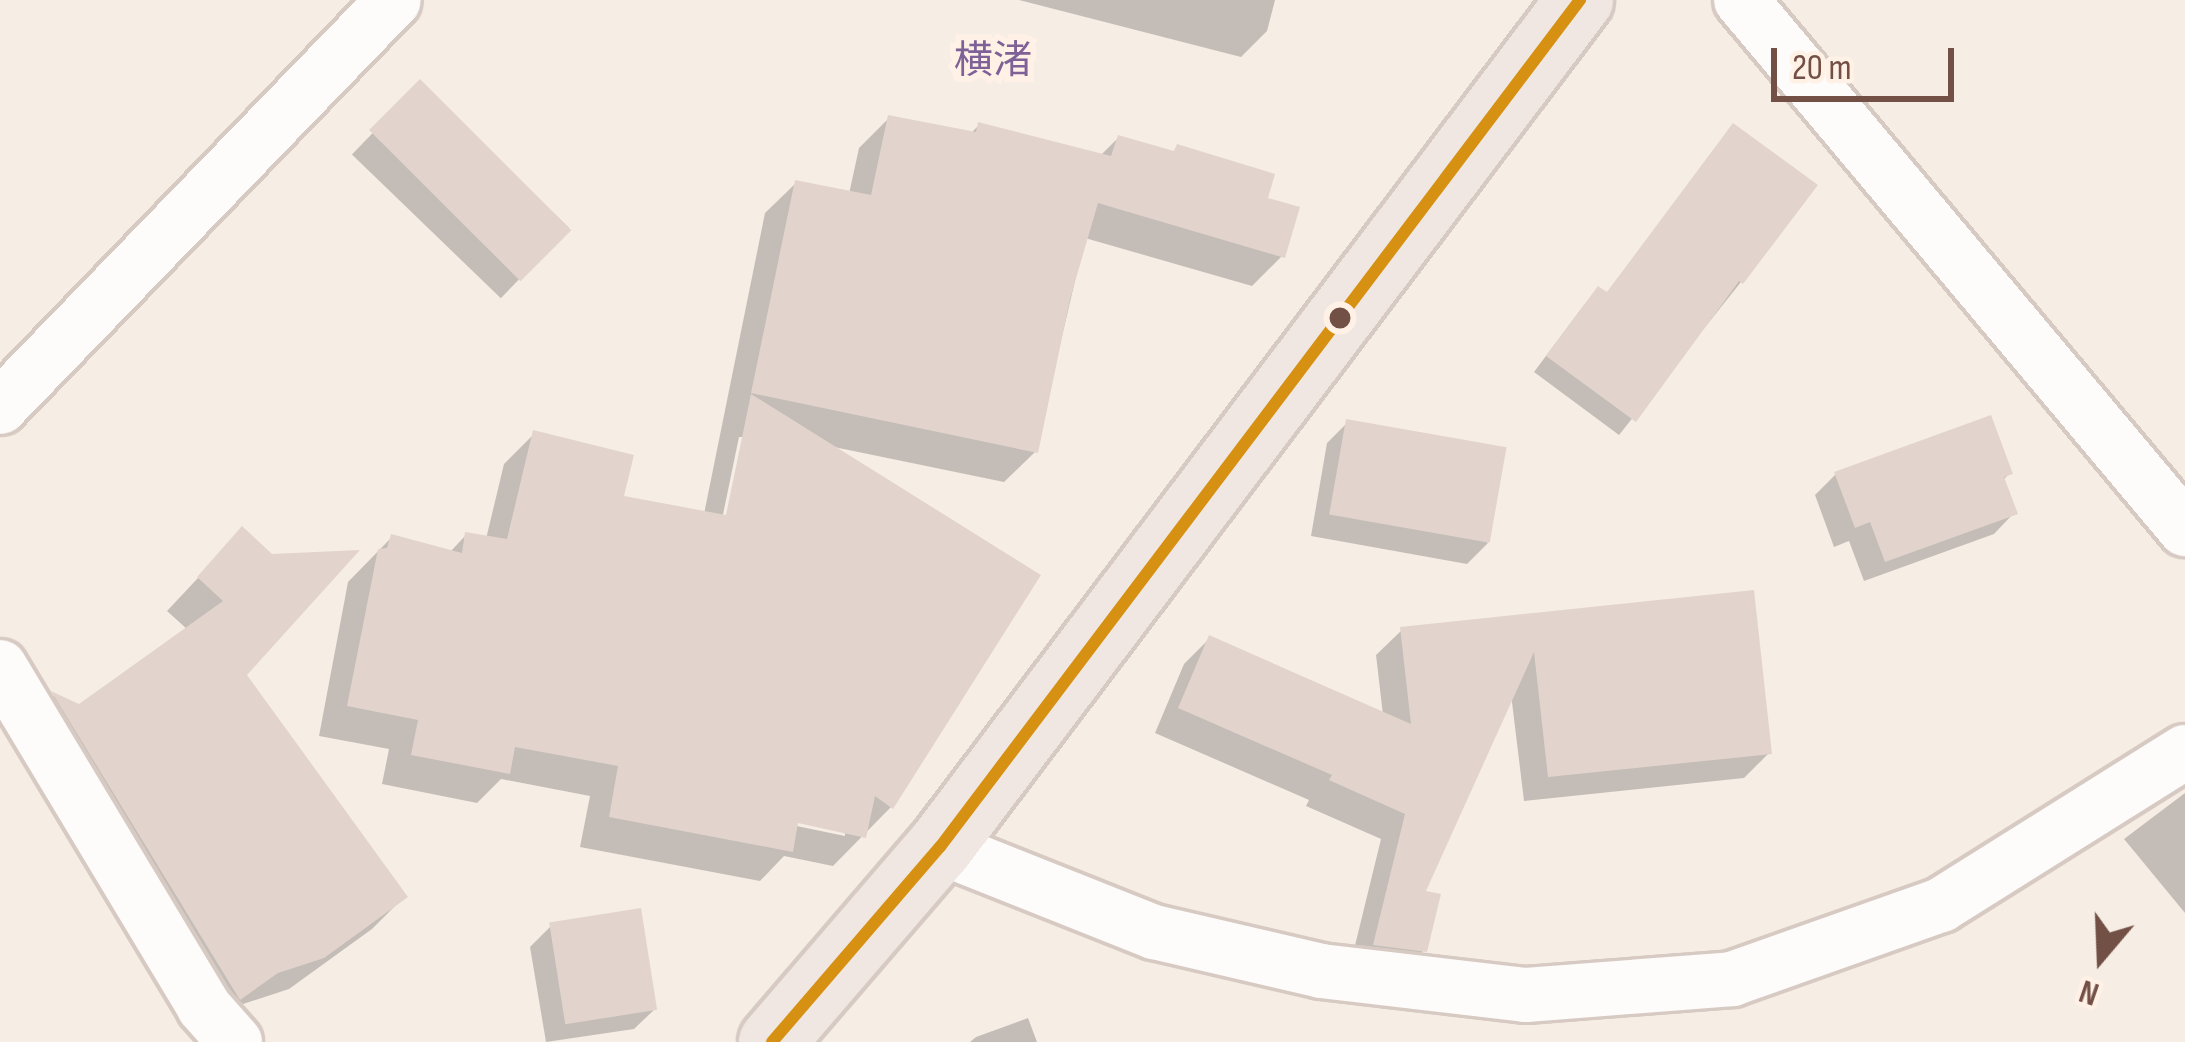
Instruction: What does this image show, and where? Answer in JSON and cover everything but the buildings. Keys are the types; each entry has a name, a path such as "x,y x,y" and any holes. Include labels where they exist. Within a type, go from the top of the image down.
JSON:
{"highway":[{"path":"772,1042 940,847 1580,0"}],"street":[{"path":"0,407 394,0"},
{"path":"1742,0 2185,529"},
{"path":"0,667 203,1007 235,1042"},
{"path":"940,847 1154,932 1321,970 1526,995 1732,979 1941,905 2185,752"}],"transit line":[{"path":"772,1042 940,847 1580,0"}],"district":[{"name":"横渚","path":"993,62"}]}
